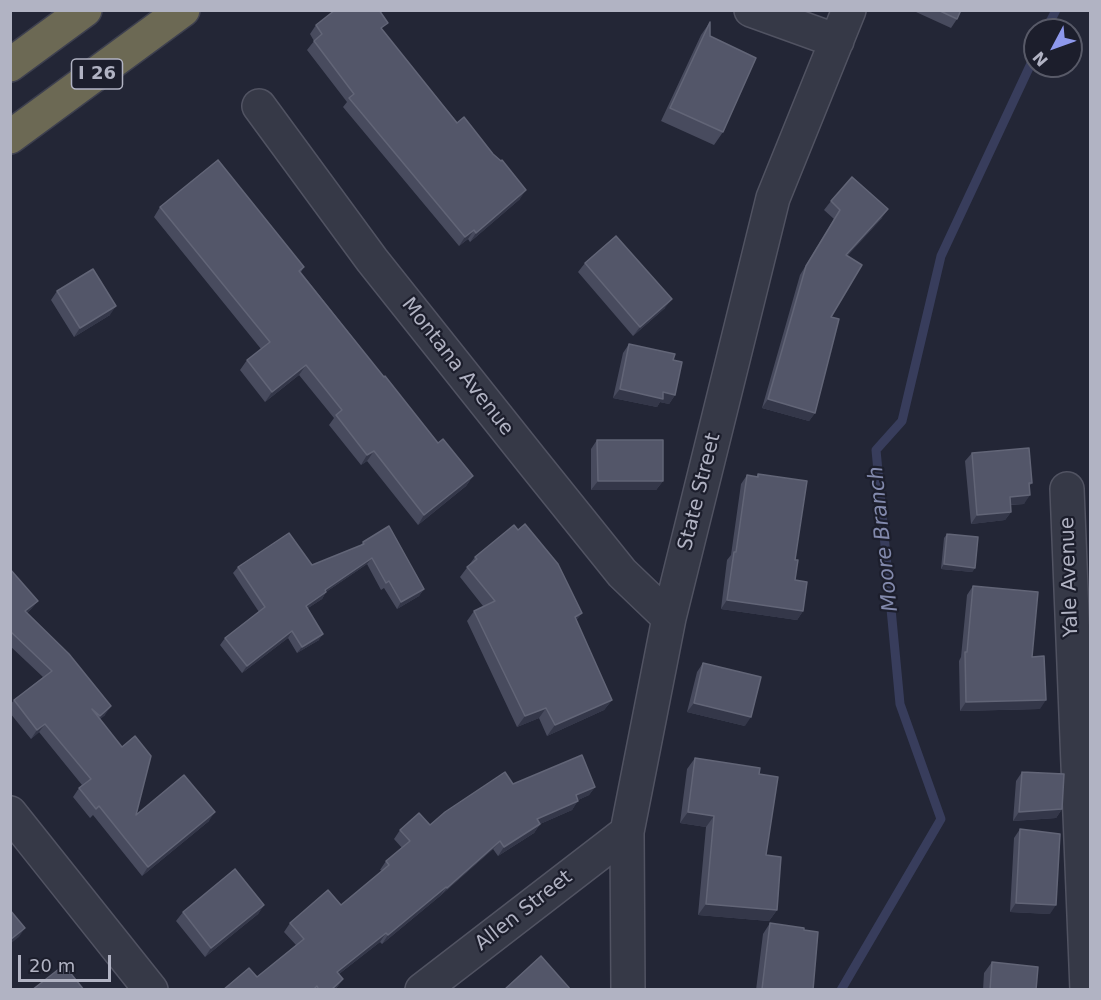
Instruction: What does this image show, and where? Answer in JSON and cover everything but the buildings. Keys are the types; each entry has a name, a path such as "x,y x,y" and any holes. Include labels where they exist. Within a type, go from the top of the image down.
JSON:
{"highway":[{"path":"10,65 85,10"},
{"name":"I 26","path":"10,137 183,10"}],"street":[{"path":"751,10 837,42"},
{"name":"State Street","path":"628,990 627,832 669,618 773,198 849,10"},
{"name":"Montana Avenue","path":"259,106 372,260 492,411 622,573 669,618"},
{"name":"Yale Avenue","path":"1067,489 1087,990"},
{"path":"14,825 151,990"},
{"name":"Allen Street","path":"422,990 627,832"}],"waterway":[{"name":"Moore Branch","path":"1052,18 1056,10"},
{"name":"Moore Branch","path":"841,990 941,819 900,704 876,450 902,421 941,256 1024,78"}]}
